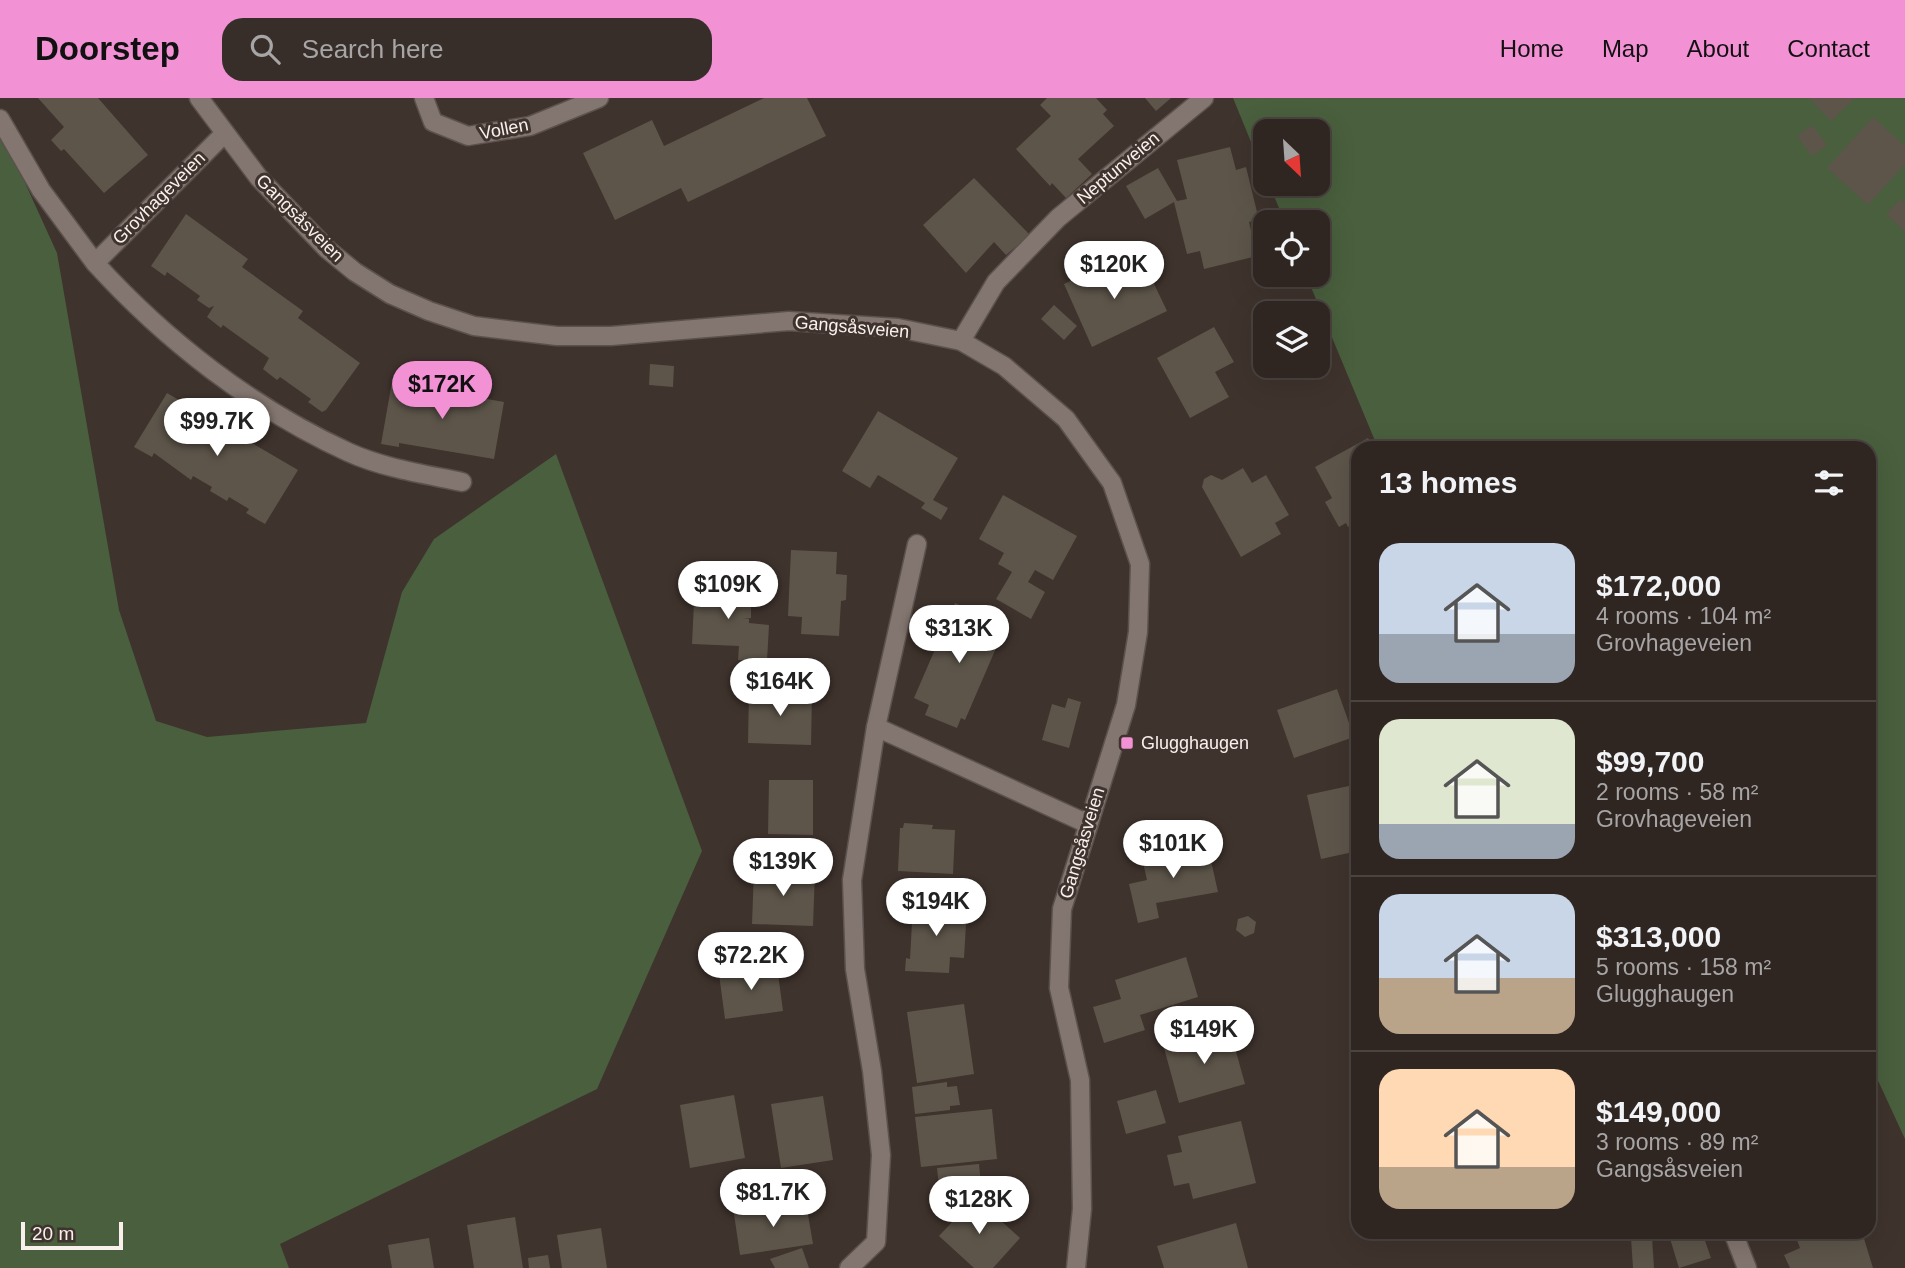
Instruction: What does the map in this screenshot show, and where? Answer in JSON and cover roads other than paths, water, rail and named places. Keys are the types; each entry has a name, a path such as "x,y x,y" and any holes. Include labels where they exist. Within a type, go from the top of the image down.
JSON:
{"street":[{"name":"Gangsåsveien","path":"199,98 224,134 294,217 355,272 409,302 474,326 519,333 611,336 789,321 898,328 961,341 1004,366 1066,419 1112,484 1140,564 1138,632 1126,705 1062,909 1059,988 1080,1080 1082,1209 1076,1268"},
{"name":"Vollen","path":"424,98 433,122 468,136 530,126 599,98"},
{"name":"Neptunveien","path":"961,341 996,282 1058,218 1204,98"},
{"path":"0,119 41,190 95,263 166,334 297,425 349,452 394,467 461,482"},
{"name":"Grovhageveien","path":"95,263 224,134"},
{"path":"849,1268 876,1242 881,1156 872,1071 855,969 852,880 876,727 917,544"},
{"path":"876,727 1088,824"},
{"path":"1736,1239 1747,1268"}],"place":[{"name":"Glugghaugen","path":"1127,743"}]}
